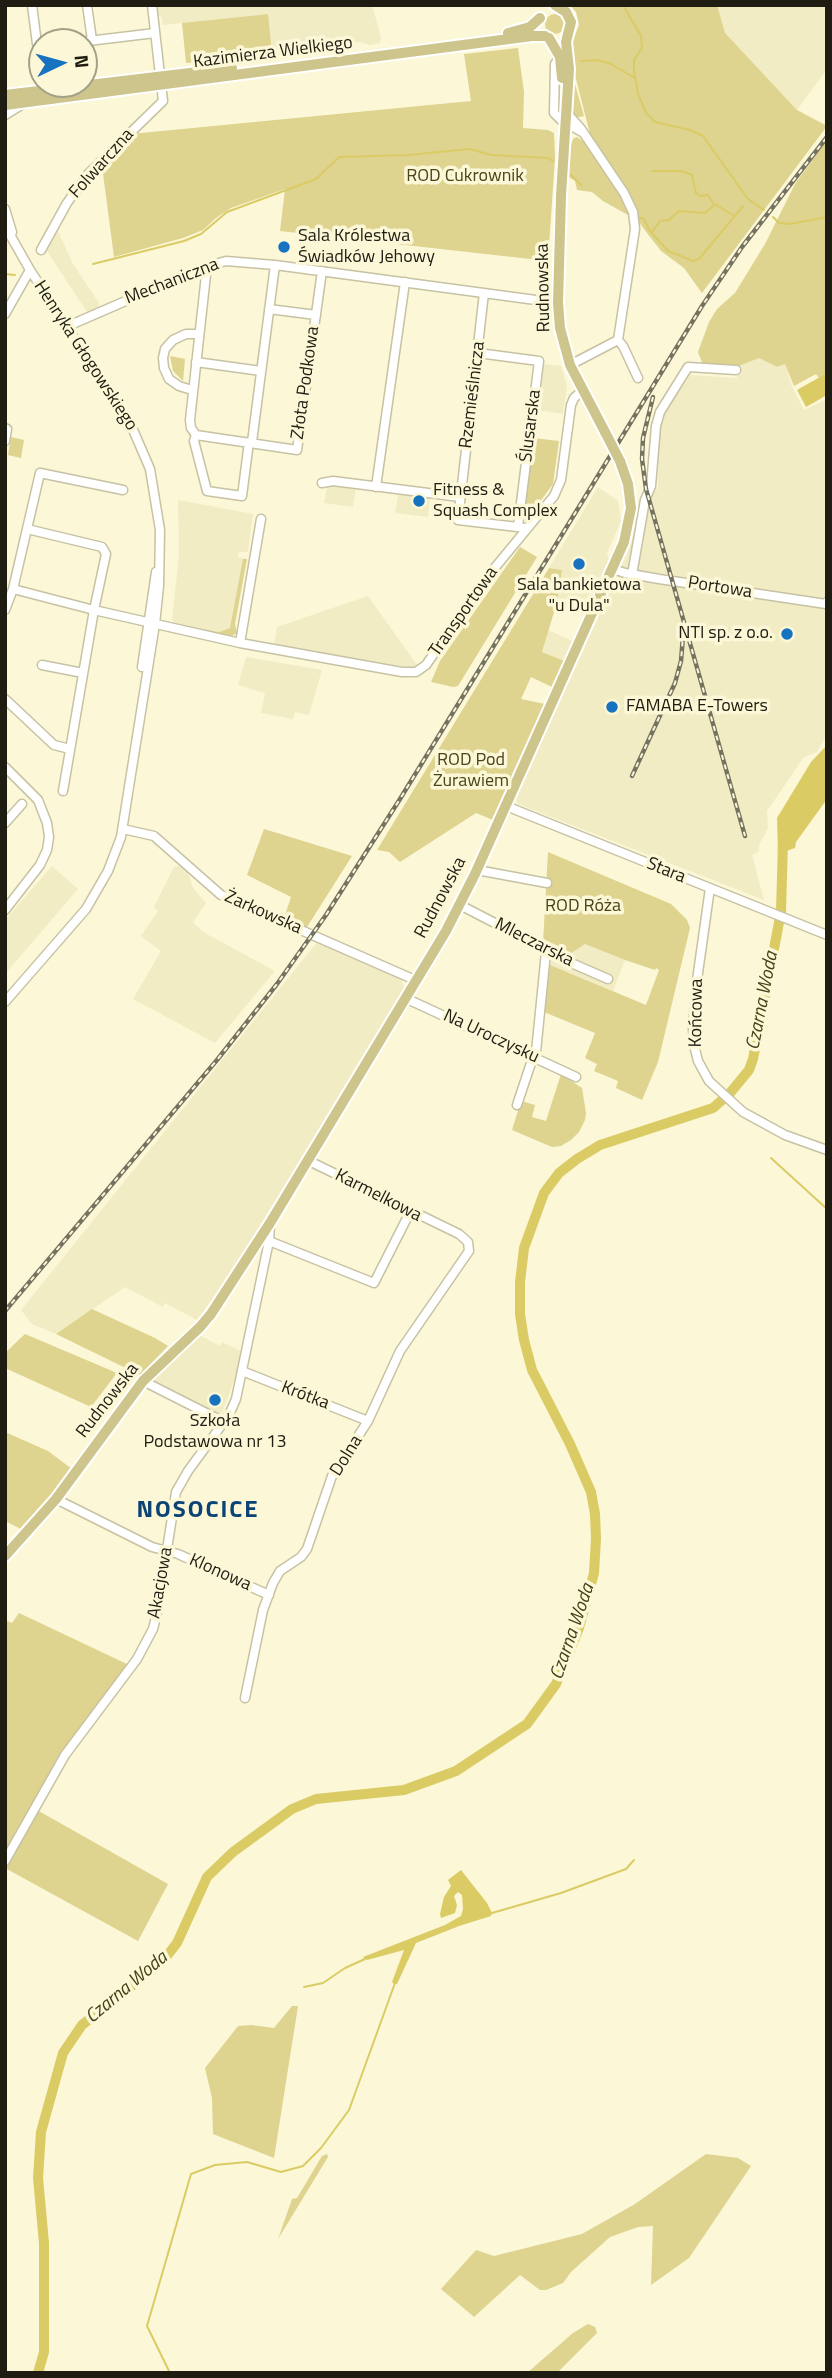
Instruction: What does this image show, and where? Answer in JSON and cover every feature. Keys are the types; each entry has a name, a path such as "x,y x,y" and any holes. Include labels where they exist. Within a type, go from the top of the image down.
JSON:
{"main road":[{"path":"557,6 569,17 570,25 561,38 547,37 539,28 541,12 557,6"},
{"name":"Kazimierza Wielkiego","path":"98,88 512,33 530,27 541,12"},
{"name":"Rudnowska","path":"5,1556 56,1499 143,1381 203,1323 270,1223 460,905 613,569 628,530 631,508 628,484 620,461 570,365 560,328 558,303 562,165 569,69 567,33"},
{"name":"Kazimierza Wielkiego","path":"161,80 532,36 547,37"},
{"name":"Rudnowska","path":"547,37 560,57 565,145 562,165"},
{"name":"Kazimierza Wielkiego","path":"5,94 28,97"},
{"name":"Kazimierza Wielkiego","path":"5,105 28,98"}],"street":[{"path":"32,5 35,28"},
{"path":"88,5 91,28"},
{"path":"152,5 161,80"},
{"path":"98,39 155,33"},
{"name":"Folwarczna","path":"41,250 67,203 88,174 163,101 161,80"},
{"path":"5,88 28,96"},
{"path":"5,114 29,98"},
{"path":"564,119 585,134 624,193 632,212 635,237 618,340 638,378"},
{"path":"565,145 569,136 574,133 585,134"},
{"name":"Henryka Głogowskiego","path":"5,209 15,245"},
{"name":"Henryka Głogowskiego","path":"5,226 30,270 116,398 142,447 157,504 160,552 142,670 144,687 123,829 108,871 86,909 5,1002"},
{"name":"Mechaniczna","path":"68,326 204,267 226,261 275,265 558,303"},
{"path":"204,267 206,275 192,390 191,428 196,435 194,441 207,491 242,496 275,265"},
{"path":"5,314 30,270"},
{"name":"Złota Podkowa","path":"196,435 297,450 322,271"},
{"path":"376,487 405,282"},
{"name":"Rzemieślnicza","path":"484,293 458,520 522,527"},
{"path":"269,309 316,315"},
{"path":"192,390 169,379 163,358 173,340 186,334 199,334"},
{"path":"570,365 618,340"},
{"name":"Ślusarska","path":"478,353 539,360 522,527"},
{"path":"196,362 261,371"},
{"path":"632,575 645,500 651,486 656,426 660,412 688,368 736,370"},
{"name":"Transportowa","path":"13,589 151,624 240,643 402,672 416,672 426,665 522,527 558,488 572,401 582,391"},
{"path":"5,441 6,428"},
{"path":"5,610 13,589 40,473 123,490"},
{"path":"322,483 333,481 460,497"},
{"path":"240,643 261,519"},
{"path":"27,529 104,549 107,558 94,610 63,791"},
{"name":"Portowa","path":"613,569 632,575 826,604 827,602"},
{"path":"42,665 83,673"},
{"path":"5,699 54,745 70,749"},
{"path":"5,767 38,800 49,836 47,850 40,866 5,910"},
{"path":"5,823 22,804"},
{"name":"Stara","path":"506,806 827,935"},
{"name":"Żarkowska","path":"123,829 154,836 220,895 415,980"},
{"path":"477,870 547,883"},
{"name":"Końcowa","path":"710,888 696,980 694,1045 704,1074 730,1102 777,1131 827,1150"},
{"name":"Mleczarska","path":"460,905 547,952 608,979"},
{"path":"517,1105 537,1046 547,952"},
{"name":"Na Uroczysku","path":"405,998 576,1077"},
{"name":"Karmelkowa","path":"307,1160 450,1230"},
{"path":"269,1241 374,1283 410,1212"},
{"name":"Akacjowa","path":"5,1861 65,1755 146,1645 158,1613 174,1502 180,1484 224,1422 236,1399 269,1241 270,1223"},
{"name":"Dolna","path":"244,1698 263,1611 280,1571 301,1557 307,1549 332,1476 368,1421 405,1343 469,1251 470,1247 465,1239 450,1230"},
{"name":"Krótka","path":"242,1371 368,1421"},
{"path":"143,1381 224,1422"},
{"name":"Klonowa","path":"56,1499 152,1547 178,1554 269,1595"}],"shaded area":[{"path":"157,5 372,5 381,37 380,43 370,45 360,42 273,52 267,14 163,25"},
{"path":"717,5 827,5 827,69 797,110 724,33"},
{"path":"57,229 73,264 99,307 87,312 45,248"},
{"path":"759,358 777,367 785,363 792,387 804,410 827,399 827,734 817,752 804,757 767,811 768,828 758,852 752,855 764,900 518,804 515,799 621,567 635,530 639,507 646,505 658,487 658,445 663,416 690,375 737,378 736,365"},
{"path":"543,364 561,366 567,387 563,414 537,410"},
{"path":"827,373 827,395 806,407 797,390"},
{"path":"330,484 356,487 353,507 324,503"},
{"path":"598,487 618,501 621,521 607,553 609,560 585,614 557,602 562,570 549,568"},
{"path":"401,493 430,497 428,517 395,513"},
{"path":"178,500 253,514 248,552 239,552 238,557 247,559 231,628 219,632 176,624 172,620 179,555"},
{"path":"368,596 417,665 412,668 274,645 277,627"},
{"path":"548,630 572,641 564,661 542,652"},
{"path":"246,657 322,670 309,715 295,712 293,719 261,713 265,693 238,685"},
{"path":"827,745 827,799 796,842 795,848 778,854 777,818 811,762"},
{"path":"52,866 78,889 5,974 5,920"},
{"path":"179,866 188,872 193,888 206,903 193,922 203,932 275,971 215,1043 133,999 161,951 141,936 158,911 154,907 174,867"},
{"path":"318,941 401,978 404,989 323,1125 224,1283 197,1320 165,1303 163,1307 125,1287 56,1334 32,1324 21,1310"},
{"path":"585,944 625,960 613,991 550,965 553,956 550,946 570,954"},
{"path":"199,1335 220,1346 222,1342 241,1351 237,1372 221,1416 153,1381"},
{"path":"461,1870 487,1903 491,1916 416,1943 397,1984 394,1984 392,1982 404,1950 367,1960 363,1957 445,1925 461,1916 462,1895 458,1892 454,1896 457,1905 455,1913 441,1918 440,1914 444,1897 451,1886 448,1880"}],"green space":[{"path":"570,5 717,5 725,33 797,110 827,126 702,293 684,268 661,251 637,220 592,192 577,190 575,181 569,177 573,139 577,137 583,141 590,134 574,71 573,40 579,25 576,12"},
{"path":"268,14 272,52 186,63 182,23"},
{"path":"555,14 562,17 565,24 562,31 555,34 548,31 545,24 548,17"},
{"name":"ROD Cukrownik","path":"518,48 524,92 523,128 554,133 555,157 548,261 280,231 285,189 231,208 203,230 183,238 114,257 102,166 131,134 471,101 464,54"},
{"path":"573,77 584,116 575,118 572,111"},
{"path":"827,140 827,373 819,378 816,374 794,386 785,364 777,367 759,358 736,367 703,365 698,352 709,322 717,309 735,293 765,244 795,184"},
{"path":"170,356 185,359 183,381 173,371"},
{"path":"11,437 24,440 21,458 8,455"},
{"path":"533,438 559,441 553,484 528,518 524,515"},
{"path":"520,547 537,557 458,686 431,682 440,661"},
{"path":"243,559 247,559 235,624 237,633 230,637 176,624 219,632 230,628"},
{"name":"ROD Pod Żurawiem","path":"549,568 562,570 557,602 542,652 564,661 552,687 531,677 521,699 545,704 493,820 476,813 400,862 389,852 377,850"},
{"path":"264,829 352,856 307,927 284,918 291,897 247,875"},
{"name":"ROD Róża","path":"548,852 671,904 687,920 690,928 658,1062 642,1100 616,1088 618,1081 594,1071 597,1064 585,1058 595,1033 544,1012 550,965 646,1005 659,970 585,944 570,954 543,943"},
{"path":"561,1074 582,1088 586,1113 579,1132 561,1146 552,1147 512,1130 521,1101 535,1105 532,1117 546,1121"},
{"path":"92,1309 168,1346 140,1375 56,1334"},
{"path":"25,1334 117,1373 91,1407 5,1368 5,1353"},
{"path":"5,1432 48,1451 72,1469 23,1530 5,1521"},
{"path":"19,1613 129,1665 66,1747 5,1852 5,1620 12,1623"},
{"path":"37,1810 168,1884 138,1941 5,1868"},
{"path":"292,2006 298,2006 274,2158 213,2134 212,2098 205,2068 238,2026 274,2028"},
{"path":"327,2154 328,2157 278,2239 292,2199 297,2198 322,2156"},
{"path":"706,2154 738,2158 751,2166 689,2258 651,2285 653,2226 638,2227 610,2237 571,2272 563,2283 546,2290 540,2290 520,2275 474,2317 441,2289 476,2250 494,2256 582,2234 635,2204"},
{"path":"588,2324 595,2327 597,2333 557,2373 527,2373 573,2333"}],"waterway":[{"path":"623,5 641,36 642,48 634,60 634,71 638,94 646,113 655,122 690,130 703,136 748,199 764,210"},
{"path":"581,61 609,63 635,78"},
{"path":"93,264 184,241 201,234 227,212 316,179 339,157 408,155 470,149 491,155 548,158 553,161"},
{"path":"652,171 682,171 692,175 696,193 700,196 708,195 713,203"},
{"path":"571,175 581,185"},
{"path":"652,232 660,221 669,220 679,211 705,213 715,204 734,216"},
{"path":"638,218 643,218 650,231 668,251 693,261 699,259 743,206"},
{"path":"773,217 779,223 790,224 827,217"},
{"path":"5,274 15,275"},
{"name":"Czarna Woda","path":"38,2373 44,2352 44,2243 38,2178 41,2132 63,2053 82,2025 162,1962 177,1943 207,1877 233,1852 292,1809 316,1799 404,1790 456,1771 527,1724 556,1684 579,1628 594,1573 595,1514 591,1492 532,1370 520,1314 524,1248 544,1193 559,1173 600,1145 713,1108 749,1070 781,912 783,841"},
{"path":"771,1158 827,1209"},
{"path":"492,1913 561,1893 626,1869 634,1860"},
{"path":"304,1987 323,1983 345,1968 365,1959"},
{"path":"170,2373 147,2326 191,2174 215,2165 247,2162 281,2172 303,2166 321,2148 349,2110 395,1983"}],"railway":[{"path":"5,1311 217,1060 277,984 326,915 702,306 742,247 827,137"},
{"path":"653,397 643,438 642,459 646,489 745,836"},
{"path":"632,776 675,683 681,661 683,636"}],"place":[{"name":"Sala Królestwa Świadków Jehowy","path":"284,247"},
{"name":"Fitness & Squash Complex","path":"419,501"},
{"name":"Sala bankietowa \"u Dula\"","path":"579,564"},
{"name":"NTI sp. z o.o.","path":"787,634"},
{"name":"FAMABA E-Towers","path":"612,707"},
{"name":"Szkoła Podstawowa nr 13","path":"215,1400"}],"district":[{"name":"NOSOCICE","path":"198,1511"}]}
